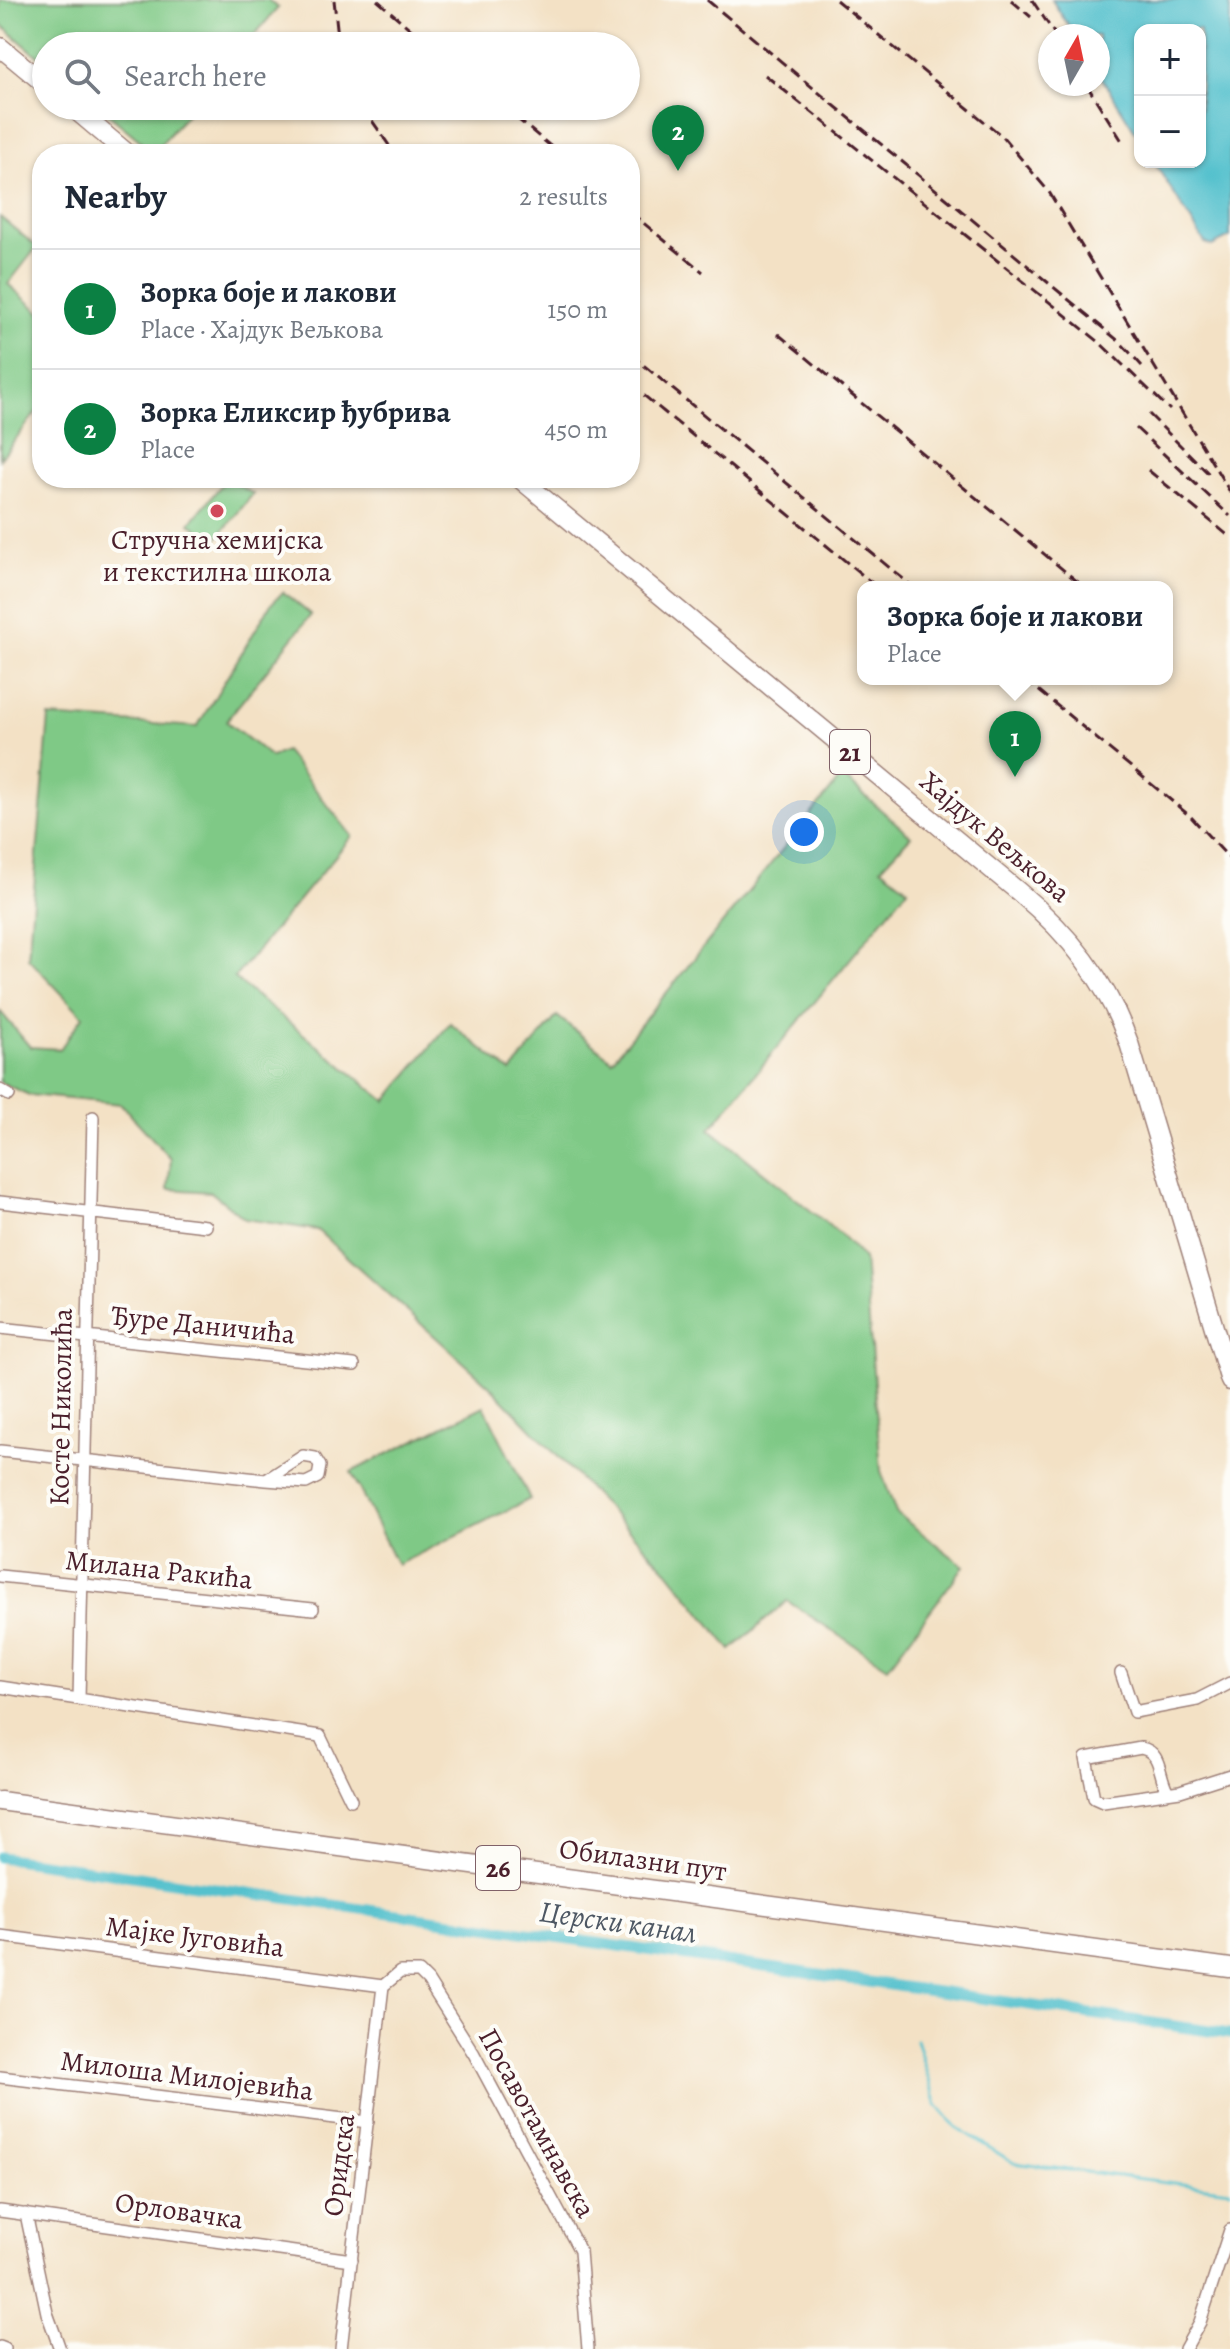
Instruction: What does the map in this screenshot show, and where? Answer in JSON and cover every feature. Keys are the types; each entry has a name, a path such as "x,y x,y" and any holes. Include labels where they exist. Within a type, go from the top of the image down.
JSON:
{"main road":[{"path":"0,47 32,73"},
{"path":"88,120 116,144"},
{"name":"Хајдук Вељкова","path":"531,488 1028,899 1074,943 1105,990 1133,1054 1230,1381"},
{"name":"Обилазни пут","path":"0,1801 1230,1968"}],"street":[{"name":"Косте Николића","path":"79,1699 93,1117"},
{"path":"0,1202 206,1226"},
{"name":"Ђуре Даничића","path":"0,1328 354,1365"},
{"path":"0,1451 266,1480"},
{"name":"Милана Ракића","path":"0,1576 82,1588 313,1609"},
{"path":"1121,1673 1134,1712 1197,1700 1230,1683"},
{"path":"0,1687 320,1736 351,1800"},
{"path":"1167,1790 1156,1757 1150,1750 1141,1748 1086,1758 1097,1800 1180,1791 1230,1775"},
{"name":"Мајке Југовића","path":"0,1936 383,1986"},
{"name":"Посавотамнавска","path":"383,1986 400,1972 419,1972 428,1981 474,2054 580,2251 588,2349"},
{"name":"Оридска","path":"341,2349 383,1986"},
{"name":"Милоша Милојевића","path":"0,2077 368,2122"},
{"name":"Орловачка","path":"0,2211 352,2260"},
{"path":"26,2214 47,2313 60,2349"},
{"path":"1185,2349 1200,2322 1230,2230"}],"green space":[{"path":"0,0 268,0 278,8 257,32 32,32 32,51 0,24"},
{"path":"115,120 182,120 161,144 144,144"},
{"path":"0,217 32,243 32,253 8,284 32,305 32,418 0,459"},
{"path":"219,488 243,488 253,494 214,542 190,523"},
{"path":"283,592 311,615 226,721 271,757 285,751 352,836 234,978 386,1101 450,1023 511,1072 557,1016 612,1060 842,776 911,836 881,868 908,889 710,1129 842,1236 864,1259 881,1471 896,1513 964,1566 888,1667 787,1601 731,1650 668,1571 492,1388 317,1230 245,1219 211,1192 168,1189 171,1159 121,1104 29,1095 0,1082 0,1011 30,1047 60,1049 83,1016 28,958 49,717 197,727 271,604"},
{"path":"484,1406 530,1499 397,1565 351,1472"}],"water":[{"path":"1052,0 1230,0 1230,237 1212,246 1205,243 1158,168 1206,168 1206,24 1134,24 1134,129 1110,91 1110,24 1067,24"}],"waterway":[{"name":"Церски канал","path":"0,1857 1230,2034"},
{"path":"916,2040 937,2105 956,2127 1014,2163 1230,2190"}],"railway":[{"path":"334,0 337,32"},
{"path":"377,0 414,32"},
{"path":"707,0 1121,343 1142,366"},
{"path":"836,0 1002,136 1049,192 1230,492"},
{"path":"1011,0 1031,17"},
{"path":"1032,0 1048,24"},
{"path":"765,75 1098,341 1170,410"},
{"path":"1094,96 1122,141"},
{"path":"372,120 388,144"},
{"path":"519,120 548,144"},
{"path":"640,220 703,272"},
{"path":"778,334 1077,581"},
{"path":"640,362 906,581"},
{"path":"640,392 870,581"},
{"path":"1149,414 1212,477"},
{"path":"1136,428 1230,516"},
{"path":"1148,470 1230,537"},
{"path":"1032,685 1191,817 1230,859"}],"place":[{"name":"Зорка Еликсир ђубрива","path":"678,171"},
{"name":"Стручна хемијска и текстилна школа","path":"217,511"},
{"name":"Зорка боје и лакови","path":"1015,777"}]}
